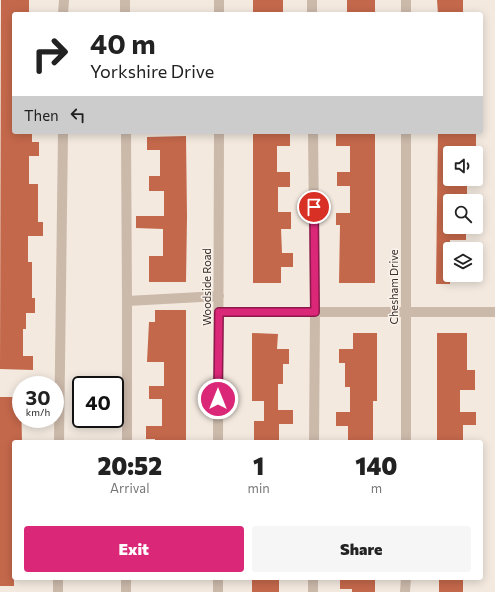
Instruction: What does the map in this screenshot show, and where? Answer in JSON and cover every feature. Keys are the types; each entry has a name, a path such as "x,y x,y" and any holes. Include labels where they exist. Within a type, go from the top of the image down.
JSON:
{"street":[{"path":"63,12 64,0"},
{"path":"125,0 125,12"},
{"path":"219,0 219,12"},
{"path":"312,0 312,12"},
{"path":"406,0 406,12"},
{"path":"59,440 63,134"},
{"path":"126,134 127,440"},
{"name":"Woodside Road","path":"218,440 219,134"},
{"path":"313,134 315,312 314,440"},
{"name":"Chesham Drive","path":"406,134 406,440"},
{"path":"127,300 219,296"},
{"path":"219,312 495,312"},
{"path":"58,580 58,592"},
{"path":"126,580 126,592"},
{"path":"218,580 218,592"},
{"path":"313,580 313,592"},
{"path":"406,580 406,592"}],"building":[{"path":"1,0 29,0 29,12 12,12 12,134 32,134 32,142 39,142 39,156 29,156 29,184 38,184 38,222 43,222 43,236 28,236 28,262 32,262 32,298 35,298 35,313 26,313 26,329 23,329 23,356 33,356 33,370 0,369"},
{"path":"253,0 283,0 283,12 253,12"},
{"path":"347,0 375,0 375,12 347,12"},
{"path":"437,0 463,0 463,12 438,12"},
{"path":"253,134 290,134 290,146 277,146 277,172 290,172 290,187 278,187 278,212 291,212 291,229 281,229 282,253 293,253 293,267 281,267 281,283 253,283"},
{"path":"336,134 375,134 375,283 339,283 340,225 336,225 336,213 350,213 350,186 337,186 337,172 350,172 350,146 336,146"},
{"path":"438,134 476,134 476,146 443,146 443,186 467,186 467,194 443,194 443,234 466,234 466,240 450,240 450,242 443,242 443,282 450,282 450,284 436,284"},
{"path":"186,136 186,282 149,282 149,256 163,256 163,229 136,228 136,216 164,216 164,191 149,191 149,176 160,176 160,150 147,150 147,137"},
{"path":"155,310 186,310 186,440 146,439 146,426 162,426 162,399 149,399 149,386 164,386 164,362 147,362 149,322 155,322"},
{"path":"252,333 278,334 277,349 289,349 289,364 283,364 283,384 278,384 278,410 293,410 293,424 279,424 279,440 254,440 254,421 264,421 264,401 252,401"},
{"path":"353,333 377,333 377,401 373,401 373,440 348,440 348,426 336,426 336,412 350,412 350,387 345,387 345,363 339,363 339,349 353,349"},
{"path":"437,333 467,333 467,370 475,370 475,390 460,390 460,412 476,412 476,425 463,425 463,440 437,440"},
{"path":"0,397 12,397 12,428 22,428 22,440 12,440 12,580 14,580 14,586 0,586"},
{"path":"252,580 279,580 279,592 252,592"},
{"path":"340,580 375,580 375,592 352,592 352,589 340,589"},
{"path":"439,580 463,580 463,592 439,592"}],"route":[{"path":"218,399 219,312 315,312 314,207"}]}
